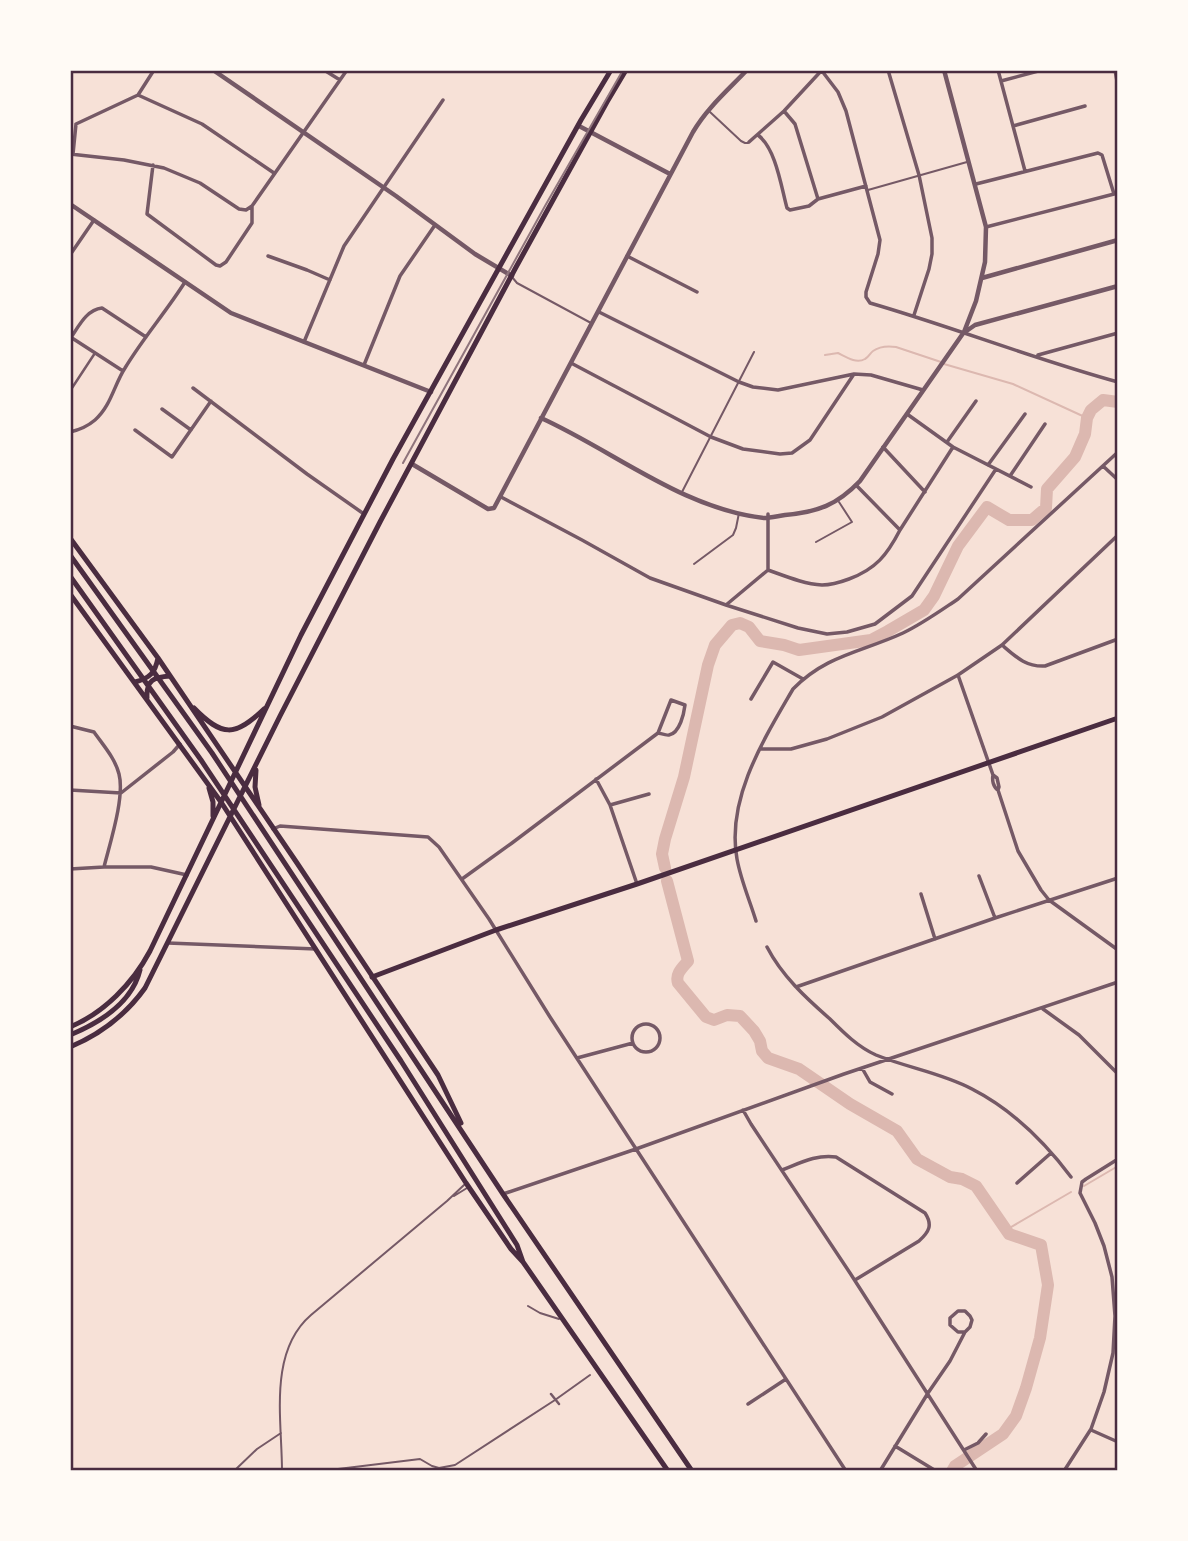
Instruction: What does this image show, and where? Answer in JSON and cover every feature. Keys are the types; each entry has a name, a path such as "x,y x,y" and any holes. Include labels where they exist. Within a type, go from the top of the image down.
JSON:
{"main road":[{"path":"70,1027 103,1008 141,967 301,635 393,459 611,70"},
{"path":"70,1047 108,1027 135,1002 145,988 380,522 626,70"},
{"path":"365,514 380,522"},
{"path":"70,538 158,658 438,1075 471,1145"},
{"path":"70,555 212,752 503,1194 692,1471"},
{"path":"70,576 201,760 401,1061 517,1245 523,1262"},
{"path":"70,594 221,802 467,1185 668,1471"},
{"path":"135,682 145,679 153,672 158,658"},
{"path":"147,699 147,685 151,681 157,677 170,676"},
{"path":"186,699 208,722 224,730 244,727 266,707"},
{"path":"372,977 496,930 1118,718"},
{"path":"180,744 203,727"},
{"path":"259,760 254,781 261,811"},
{"path":"207,782 213,802 213,819"},
{"path":"267,873 292,856"},
{"path":"287,904 286,896 296,883 305,882 312,886"},
{"path":"70,1035 110,1013 125,999 139,977 141,967"}],"street":[{"path":"154,70 138,95 74,123 71,154 164,168 200,183 239,209 246,210 252,206 348,70"},
{"path":"213,70 512,276"},
{"path":"324,70 340,81"},
{"path":"412,464 488,509 494,508 700,120 747,70"},
{"path":"749,142 784,111 822,70 838,92 846,111 880,240 866,292 870,303 1118,382"},
{"path":"888,70 919,176 931,231 932,254 929,269 913,315"},
{"path":"541,418 682,493 757,516 806,513 821,509 838,500 856,485 964,332 982,278 987,245 986,227 944,70"},
{"path":"998,70 1026,171"},
{"path":"1001,81 1042,70"},
{"path":"1115,70 1118,87"},
{"path":"138,95 202,124 274,173"},
{"path":"304,342 344,246 443,100"},
{"path":"1013,126 1085,106"},
{"path":"784,111 795,124 818,199"},
{"path":"579,126 670,174"},
{"path":"758,135 772,155 788,209 792,211 809,206 818,199 866,188"},
{"path":"976,184 1100,153 1116,194 986,227"},
{"path":"153,165 147,214 216,265 220,266 226,262 251,223 252,206"},
{"path":"70,204 231,313 432,392"},
{"path":"70,255 94,220"},
{"path":"364,365 400,275 435,225"},
{"path":"982,278 1118,240"},
{"path":"268,256 330,280"},
{"path":"628,256 697,292"},
{"path":"70,432 94,421 100,414 113,396 123,371 185,282"},
{"path":"964,332 975,325 1118,286"},
{"path":"123,371 70,338 90,311 102,308 146,337"},
{"path":"598,312 753,387 778,390 854,374 871,374 923,390"},
{"path":"1036,356 1118,333"},
{"path":"70,391 95,353"},
{"path":"571,363 711,437 743,449 780,454 792,453 810,440 854,374"},
{"path":"193,387 307,474 365,514"},
{"path":"135,430 172,457 211,401"},
{"path":"947,442 976,401"},
{"path":"162,409 191,430"},
{"path":"907,414 953,447 1031,487"},
{"path":"988,465 1025,414"},
{"path":"1010,476 1045,424"},
{"path":"883,446 925,492"},
{"path":"768,570 809,583 825,585 870,570 893,544 953,447"},
{"path":"756,921 736,857 737,815 760,749 793,689 823,665 902,634 958,599 1118,452"},
{"path":"1103,466 1118,480"},
{"path":"501,497 650,578 726,605 827,634 847,632 875,624 912,596 996,469"},
{"path":"856,485 900,530"},
{"path":"768,516 768,570"},
{"path":"760,749 791,749 827,739 882,717 958,675 1002,645 1118,535"},
{"path":"726,605 768,570"},
{"path":"1002,645 1018,660 1045,666 1118,639"},
{"path":"751,699 773,662 803,679"},
{"path":"958,675 1018,851 1049,900 1118,950"},
{"path":"462,878 657,733 671,700 685,705 680,724 671,735 657,733"},
{"path":"70,726 94,732 110,754 119,775 121,793 104,867"},
{"path":"70,790 121,793 180,744"},
{"path":"596,779 610,805 637,884"},
{"path":"610,805 649,794"},
{"path":"273,829 280,826 428,838 439,847 496,930 846,1471"},
{"path":"70,869 151,867 187,875"},
{"path":"979,876 995,918"},
{"path":"796,987 1118,878"},
{"path":"921,894 935,939"},
{"path":"167,943 316,949"},
{"path":"767,947 774,962 796,987 852,1040 869,1051 942,1075 971,1088 1015,1116 1037,1136 1072,1177"},
{"path":"503,1194 862,1068 1118,982"},
{"path":"1043,1009 1089,1044 1118,1074"},
{"path":"652,1025 659,1032 660,1041 651,1051 642,1052 633,1044 632,1034 638,1026 652,1025"},
{"path":"577,1058 633,1044"},
{"path":"862,1068 870,1082 892,1094"},
{"path":"743,1110 978,1471"},
{"path":"1017,1182 1051,1153"},
{"path":"782,1171 825,1155 836,1157 925,1213 930,1219 927,1234 919,1241 855,1280"},
{"path":"1064,1471 1091,1429 1104,1392 1110,1367 1115,1316 1112,1278 1104,1246 1082,1198 1081,1187 1086,1178 1118,1159"},
{"path":"880,1471 970,1327 972,1320 968,1313 958,1311 952,1315 950,1325 954,1331 965,1332"},
{"path":"748,1404 786,1379"},
{"path":"551,1394 559,1404"},
{"path":"1091,1429 1118,1441"},
{"path":"964,1450 978,1443 986,1434"},
{"path":"895,1446 936,1471"}],"lane":[{"path":"708,110 741,141 749,142"},
{"path":"866,188 970,161"},
{"path":"512,276 517,283 592,323"},
{"path":"682,493 754,352"},
{"path":"816,542 852,522 838,500"},
{"path":"695,564 733,535 739,512"},
{"path":"467,1185 298,1328 286,1349 282,1364 282,1471 338,1469 420,1459 432,1466 447,1468 464,1461 590,1375"},
{"path":"528,1306 563,1320"},
{"path":"234,1471 257,1449 281,1433"}],"waterway":[{"path":"825,355 838,353 858,361 876,349 890,346 941,362"},
{"path":"944,364 1013,384 1087,418"},
{"path":"665,868 662,854 665,839 684,777 708,665 715,645 732,625 740,623 749,627 760,641 799,650 871,640 888,631 924,610 934,596 958,546 987,507 1009,520 1032,520 1046,508 1047,489 1075,457 1091,410 1103,400 1118,402"},
{"path":"667,881 688,961 678,974 677,980 706,1017 714,1020 727,1015 740,1016 754,1031 762,1051 768,1058 799,1069 850,1104 897,1131 917,1159 950,1177 976,1186 1009,1234 1041,1245 1048,1285 1040,1338 1016,1416 1003,1434 955,1466 952,1471"},
{"path":"1084,1186 1118,1166"},
{"path":"1006,1230 1071,1192"}],"railway":[{"path":"403,463 623,70"}]}
